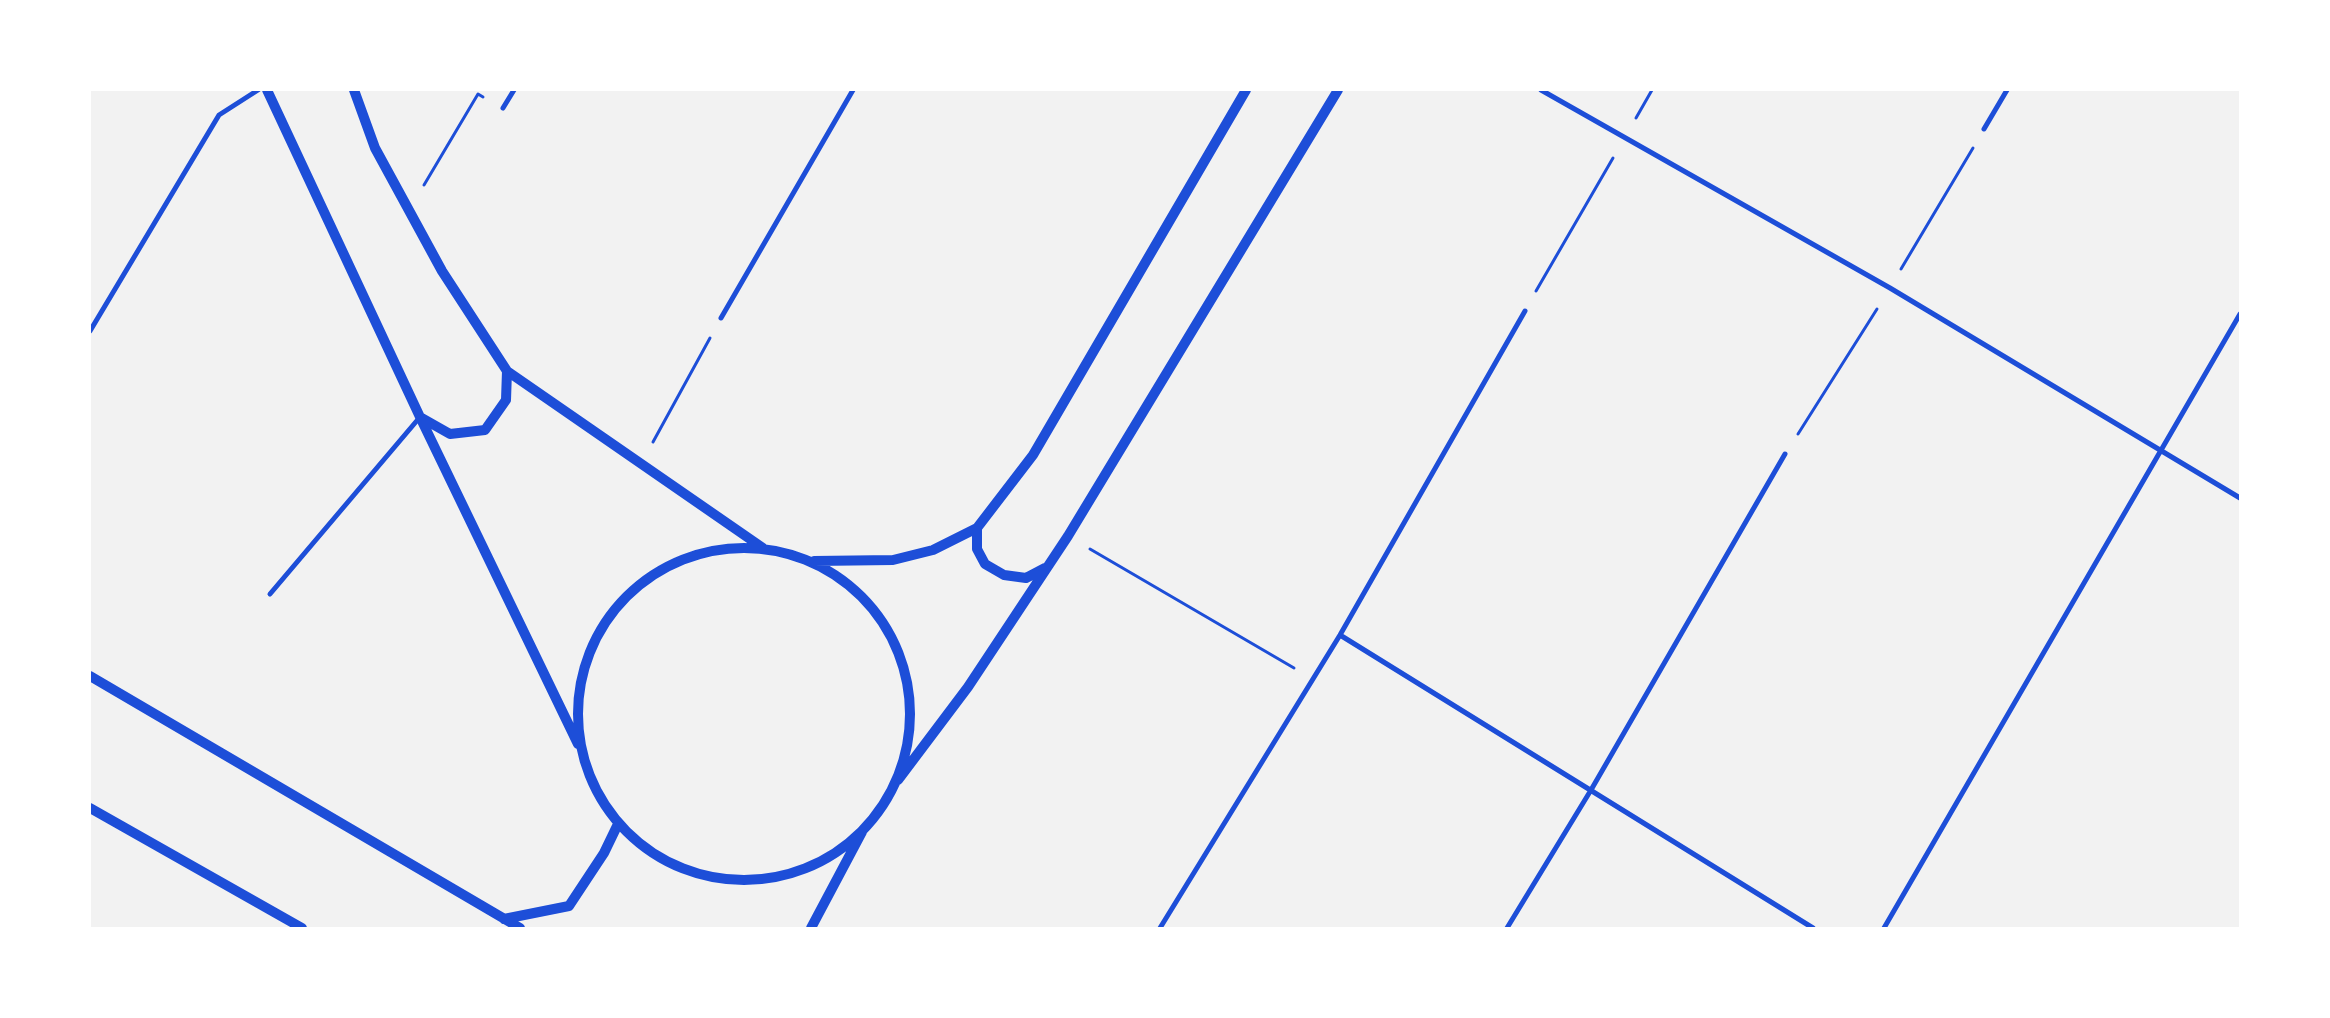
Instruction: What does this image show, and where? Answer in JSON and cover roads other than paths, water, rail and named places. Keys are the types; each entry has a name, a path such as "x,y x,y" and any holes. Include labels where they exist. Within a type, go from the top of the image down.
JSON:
{"main road":[{"path":"267,90 420,417 580,750 618,824 653,855 695,874 741,881 786,876 812,865 829,857 865,828"},
{"path":"354,90 375,148 442,272 507,371 763,548"},
{"path":"580,750 578,697 592,646 620,602 661,568 710,550 763,548 814,561 893,560 933,550 977,528 1033,455 1246,90"},
{"path":"811,928 865,828 895,784 968,687 1068,536 1338,90"},
{"path":"420,417 450,434 485,430 506,400 507,371"},
{"path":"977,528 977,549 985,564 1004,575 1026,578 1046,568"},
{"path":"814,561 857,590 890,632 899,656 908,681 910,734 895,784"},
{"path":"90,676 520,928"},
{"path":"90,808 302,928"},
{"path":"504,919 569,906 604,853 618,824"}],"street":[{"path":"90,331 219,115 258,90"},
{"path":"503,108 514,90"},
{"path":"721,318 853,90"},
{"path":"1541,90 1890,288 2240,498"},
{"path":"1984,129 2007,90"},
{"path":"1160,928 1340,635 1525,311"},
{"path":"1884,928 2240,314"},
{"path":"270,594 420,417"},
{"path":"1507,928 1591,790 1785,454"},
{"path":"1340,635 1813,928"}]}
